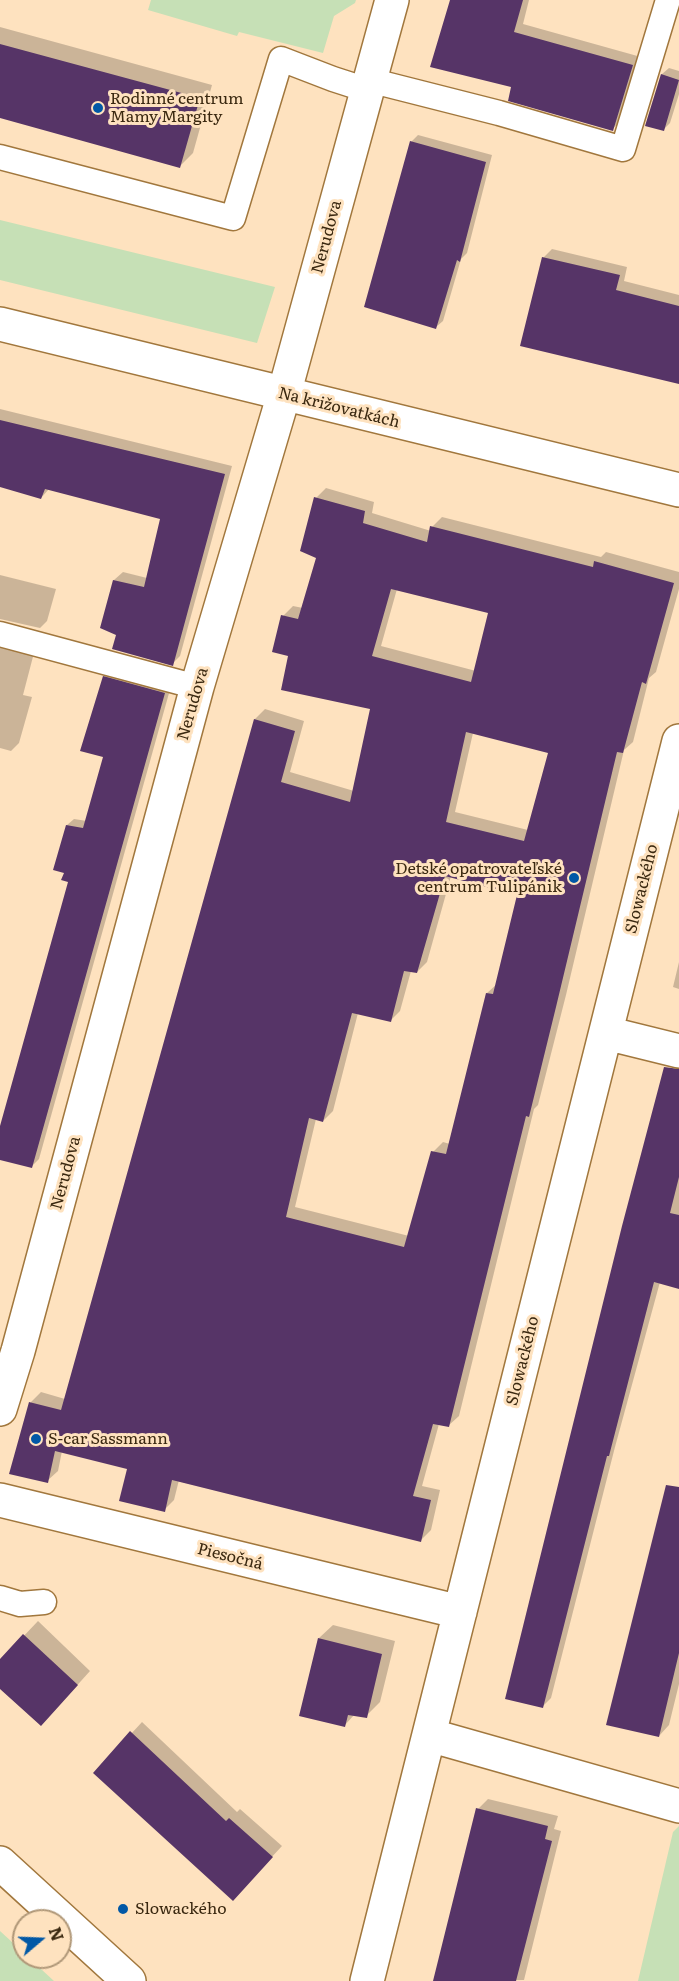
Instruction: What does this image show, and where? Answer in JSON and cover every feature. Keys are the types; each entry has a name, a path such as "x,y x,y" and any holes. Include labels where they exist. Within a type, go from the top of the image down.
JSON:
{"street":[{"name":"Nerudova","path":"0,1410 9,1342 197,687 284,394 392,0"},
{"name":"Na križovatkách","path":"0,324 679,490"},
{"name":"Slowackého","path":"367,1981 679,741"},
{"path":"606,1033 679,1051"},
{"name":"Piesočná","path":"0,1500 460,1612"},
{"path":"429,1735 679,1806"},
{"path":"0,1863 129,1981"}],"lane":[{"path":"0,157 233,218 281,59 333,79 499,113 623,149 668,0"},
{"path":"0,634 197,687"},
{"path":"0,1598 20,1604 44,1602"}],"green space":[{"path":"151,0 356,0 355,3 334,16 323,53 239,32 237,36 148,10"},
{"path":"0,220 275,287 257,343 0,280"},
{"path":"679,1826 679,1981 638,1981 673,1832"},
{"path":"0,1931 12,1942 12,1969 41,1969 54,1981 0,1981"}],"building":[{"path":"450,0 523,0 514,32 633,65 613,131 508,101 511,87 430,67"},
{"name":"Rodinné centrum Mamy Margity","path":"0,44 200,98 180,168 0,118"},
{"path":"661,74 679,80 664,131 645,126"},
{"path":"410,141 486,162 460,262 457,260 436,329 364,307"},
{"path":"542,257 620,275 616,290 679,306 679,384 520,346"},
{"path":"0,420 225,474 173,666 112,649 116,635 100,628 113,580 144,587 160,519 45,489 41,499 0,487"},
{"path":"314,497 365,511 363,523 427,542 430,526 593,567 594,561 674,583 646,684 642,682 623,753 617,752 529,1117 526,1116 449,1427 433,1424 413,1496 431,1500 421,1542 172,1480 165,1512 119,1501 127,1469 55,1451 48,1483 9,1474 29,1402 61,1410 254,719 295,731 281,782 350,802 370,709 281,690 288,656 272,652 281,615 298,619 316,558 300,551","holes":["391,589 488,613 471,682 372,656","466,732 548,753 524,841 446,822","445,876 517,895 493,994 486,993 446,1154 431,1151 404,1247 286,1217 309,1118 323,1122 352,1013 391,1022 404,971 417,973"]},
{"path":"103,676 165,693 32,1168 0,1160 0,1126 68,882 61,880 64,873 53,870 66,825 83,828 103,757 80,751"},
{"path":"664,1067 679,1069 679,1177 670,1213 679,1215 679,1289 654,1282 543,1708 505,1699 622,1226"},
{"path":"666,1485 679,1487 679,1653 659,1737 606,1725"},
{"path":"23,1634 78,1685 41,1726 0,1689 0,1659"},
{"path":"318,1638 382,1654 367,1718 348,1715 345,1727 299,1716"},
{"path":"130,1731 226,1821 229,1818 273,1857 233,1901 93,1773"},
{"path":"476,1808 548,1826 545,1839 552,1841 516,1981 433,1981"}],"place":[{"name":"Rodinné centrum Mamy Margity","path":"98,108"},
{"name":"Detské opatrovateľské centrum Tulipánik","path":"574,878"},
{"name":"S-car Sassmann","path":"36,1439"},
{"name":"Slowackého","path":"123,1909"}]}
